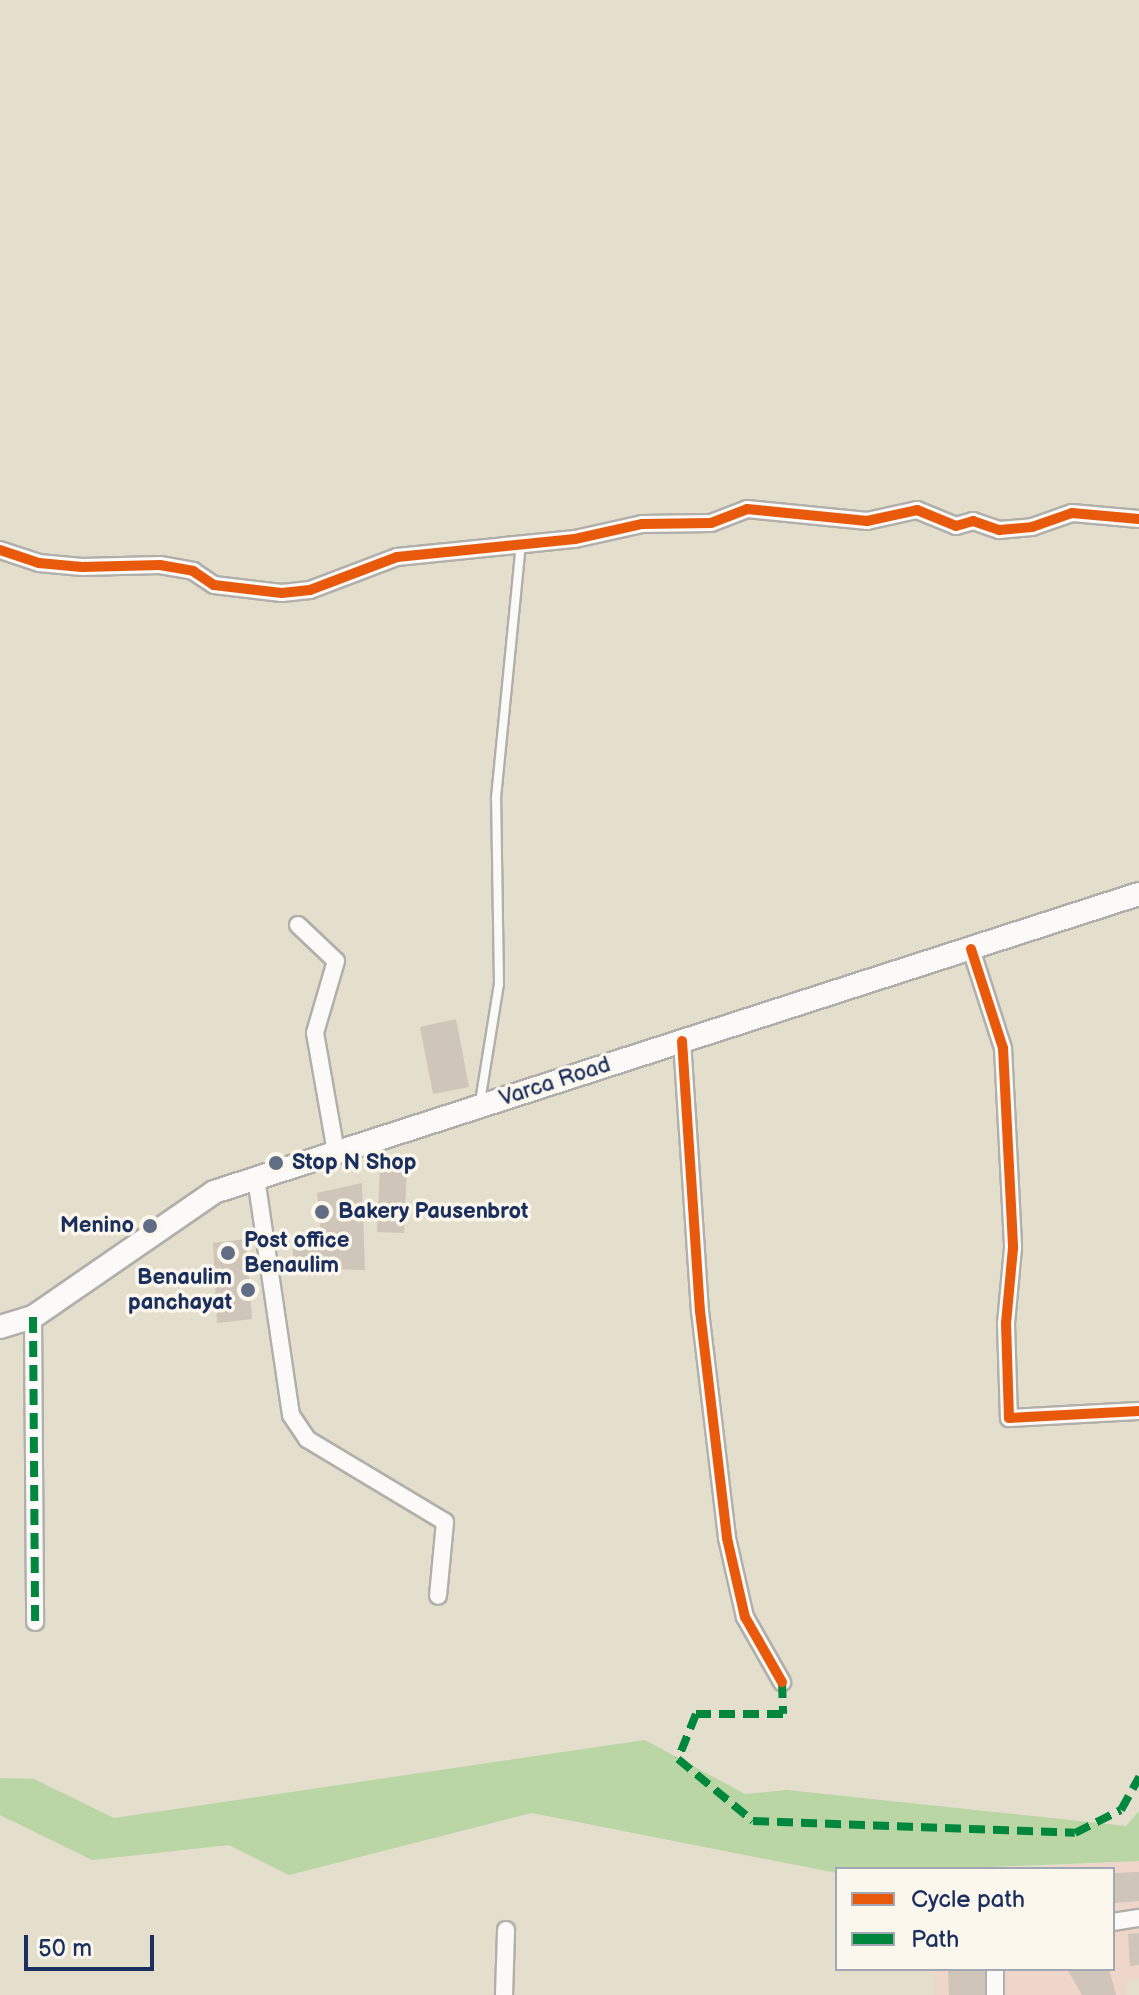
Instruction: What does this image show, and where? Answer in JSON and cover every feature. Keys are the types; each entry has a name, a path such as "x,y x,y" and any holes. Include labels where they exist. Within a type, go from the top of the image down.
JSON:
{"main road":[{"name":"Varca Road","path":"0,1327 33,1317 214,1192 1139,894"}],"street":[{"path":"0,550 39,563 82,567 160,565 193,571 214,585 282,593 310,590 397,557 521,545 642,524 711,523 747,509 867,521 917,510 956,526 973,521 999,530 1032,527 1072,513 1139,519"},
{"path":"298,925 336,961 315,1033 336,1152"},
{"path":"971,949 1003,1048 1013,1248 1006,1323 1009,1418 1139,1411"},
{"path":"682,1041 700,1311 727,1538 745,1617 782,1682"},
{"path":"256,1178 291,1415 307,1439 445,1522 438,1596"},
{"path":"33,1317 35,1622"},
{"path":"1115,1922 1139,1918"},
{"path":"504,1995 506,1930"},
{"path":"995,1971 995,1995"}],"lane":[{"path":"479,1106 499,984 496,798 521,545"}],"shaded area":[{"path":"1139,1861 1139,1979 1127,1980 1126,1995 935,1995 935,1971 1115,1971 1115,1867 1036,1867"}],"green space":[{"path":"645,1740 745,1794 787,1790 1126,1826 1139,1811 1139,1861 988,1867 835,1867 835,1873 532,1813 289,1875 229,1845 92,1860 0,1815 0,1778 34,1779 114,1818"}],"building":[{"path":"456,1019 469,1087 433,1094 420,1027"},
{"path":"380,1167 407,1168 404,1233 377,1232"},
{"path":"362,1183 365,1270 293,1268 293,1237 321,1234 317,1193"},
{"path":"246,1239 252,1319 217,1323 213,1243"},
{"path":"1139,1872 1139,1901 1115,1903 1115,1873"},
{"path":"1139,1933 1139,1965 1130,1966 1128,1934"},
{"path":"948,1971 987,1971 987,1995 949,1995"},
{"path":"1068,1971 1110,1971 1116,1995 1082,1995"}],"marked path":[{"path":"33,1317 35,1622"},
{"path":"782,1682 783,1714 696,1714 678,1759 753,1821 1075,1833 1121,1810 1139,1777"}],"cycle path":[{"path":"0,550 39,563 82,567 160,565 193,571 214,585 282,593 310,590 397,557 575,539 642,524 711,523 747,509 867,521 917,510 956,526 973,521 999,530 1032,527 1072,513 1139,519"},
{"path":"971,949 1003,1048 1013,1248 1006,1323 1009,1418 1139,1411"},
{"path":"682,1041 700,1311 727,1538 745,1617 782,1682"}],"place":[{"name":"Stop N Shop","path":"276,1163"},
{"name":"Bakery Pausenbrot","path":"322,1212"},
{"name":"Menino","path":"150,1226"},
{"name":"Post office Benaulim","path":"228,1253"},
{"name":"Benaulim panchayat","path":"248,1290"}]}
